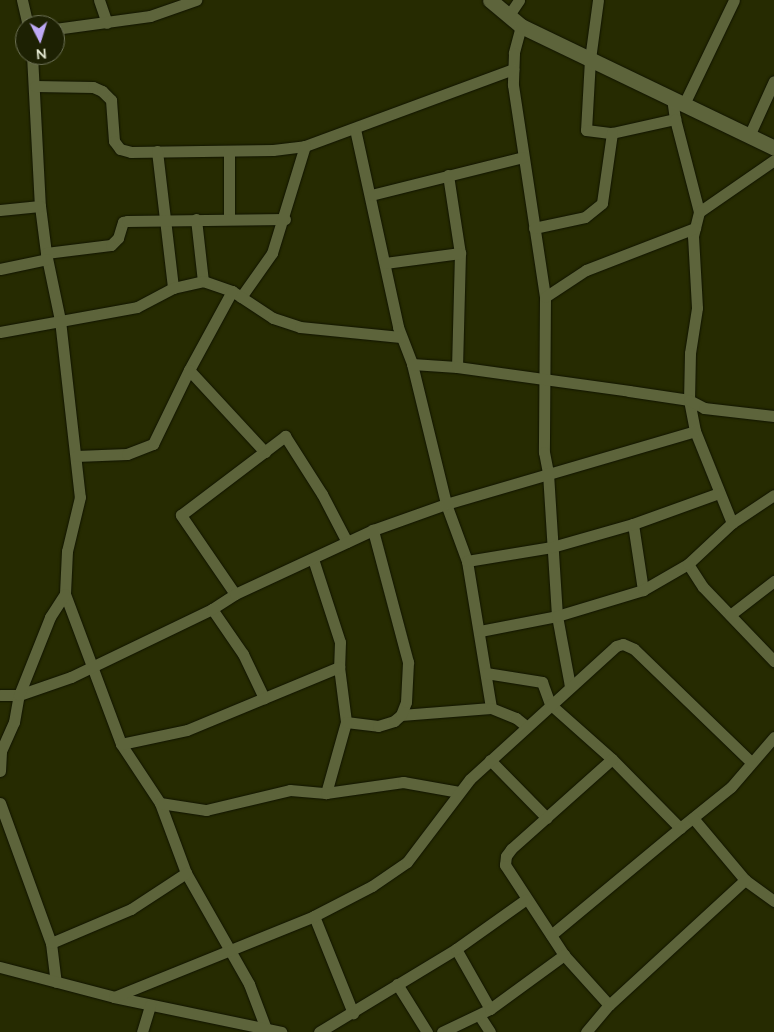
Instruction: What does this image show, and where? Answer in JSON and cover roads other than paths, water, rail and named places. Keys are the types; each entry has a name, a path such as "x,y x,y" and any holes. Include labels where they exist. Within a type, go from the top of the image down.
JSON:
{"street":[{"path":"22,0 26,15"},
{"path":"99,0 107,23"},
{"path":"65,28 150,16 196,0"},
{"path":"490,0 521,26 774,148"},
{"path":"509,16 519,0"},
{"path":"598,0 584,125 589,133 612,133 675,119"},
{"path":"732,523 695,431 689,400 690,353 697,308 695,228 699,212 675,119 678,101 734,0"},
{"path":"521,26 513,68 523,157 545,298 542,381 544,452 548,473 558,616 570,686"},
{"path":"33,65 40,206 46,256 60,320 80,497 67,552 66,594 91,668 120,744 160,802 186,873 227,950 249,984 266,1029"},
{"path":"35,86 93,87 102,91 111,100 114,141 120,149 229,151 305,146 355,129 513,68"},
{"path":"749,136 774,81"},
{"path":"355,129 371,194 401,336 412,364 446,504 467,561 480,631 491,708"},
{"path":"534,228 585,217 602,203 612,133"},
{"path":"76,456 127,454 153,444 189,370 236,294 272,253 285,219 305,146"},
{"path":"157,151 173,288"},
{"path":"229,151 229,218"},
{"path":"371,194 523,157"},
{"path":"699,212 774,160"},
{"path":"448,174 460,253 456,366"},
{"path":"0,210 40,206"},
{"path":"0,269 46,256 111,245 118,238 123,222 196,218 285,219"},
{"path":"196,218 203,281"},
{"path":"545,298 586,270 695,228"},
{"path":"385,263 460,253"},
{"path":"0,332 138,307 173,288 203,281 236,294 274,318 300,327 401,336"},
{"path":"412,364 456,366 542,381 689,400 704,408 774,416"},
{"path":"189,370 265,452"},
{"path":"0,695 19,695 91,668 212,609 235,594 373,530 446,504 695,431"},
{"path":"235,594 182,515 285,436 347,542"},
{"path":"467,561 552,547 633,524 719,493"},
{"path":"480,631 558,616 643,590 688,564 732,523 774,495"},
{"path":"633,524 643,590"},
{"path":"346,722 378,726 394,721 401,715 406,702 408,662 373,530"},
{"path":"313,559 340,642 338,667 346,722 326,792"},
{"path":"688,564 730,615 742,623 774,660"},
{"path":"730,615 774,581"},
{"path":"0,771 1,751 14,722 19,695 50,617 66,594"},
{"path":"212,609 250,666 264,698"},
{"path":"114,997 314,916 372,886 406,862 426,840 459,792 490,760 616,646 628,645 751,762"},
{"path":"120,744 186,730 338,667"},
{"path":"486,673 542,682 550,704 612,759 680,828"},
{"path":"401,715 491,708 516,718 527,727"},
{"path":"551,935 731,787 774,737"},
{"path":"609,1005 564,955 525,900 505,865 506,856 612,759"},
{"path":"490,760 547,818"},
{"path":"160,802 206,810 290,790 326,792 403,782 459,792"},
{"path":"0,803 51,943 56,982"},
{"path":"693,818 745,880 773,898"},
{"path":"51,943 131,910 186,873"},
{"path":"586,1032 609,1005 745,880"},
{"path":"319,1032 456,949 525,900"},
{"path":"314,916 353,1013"},
{"path":"456,949 484,1012 490,1032"},
{"path":"442,1032 484,1012 564,955"},
{"path":"0,967 114,997 281,1032"},
{"path":"397,984 427,1032"},
{"path":"142,1032 150,1005"}]}
